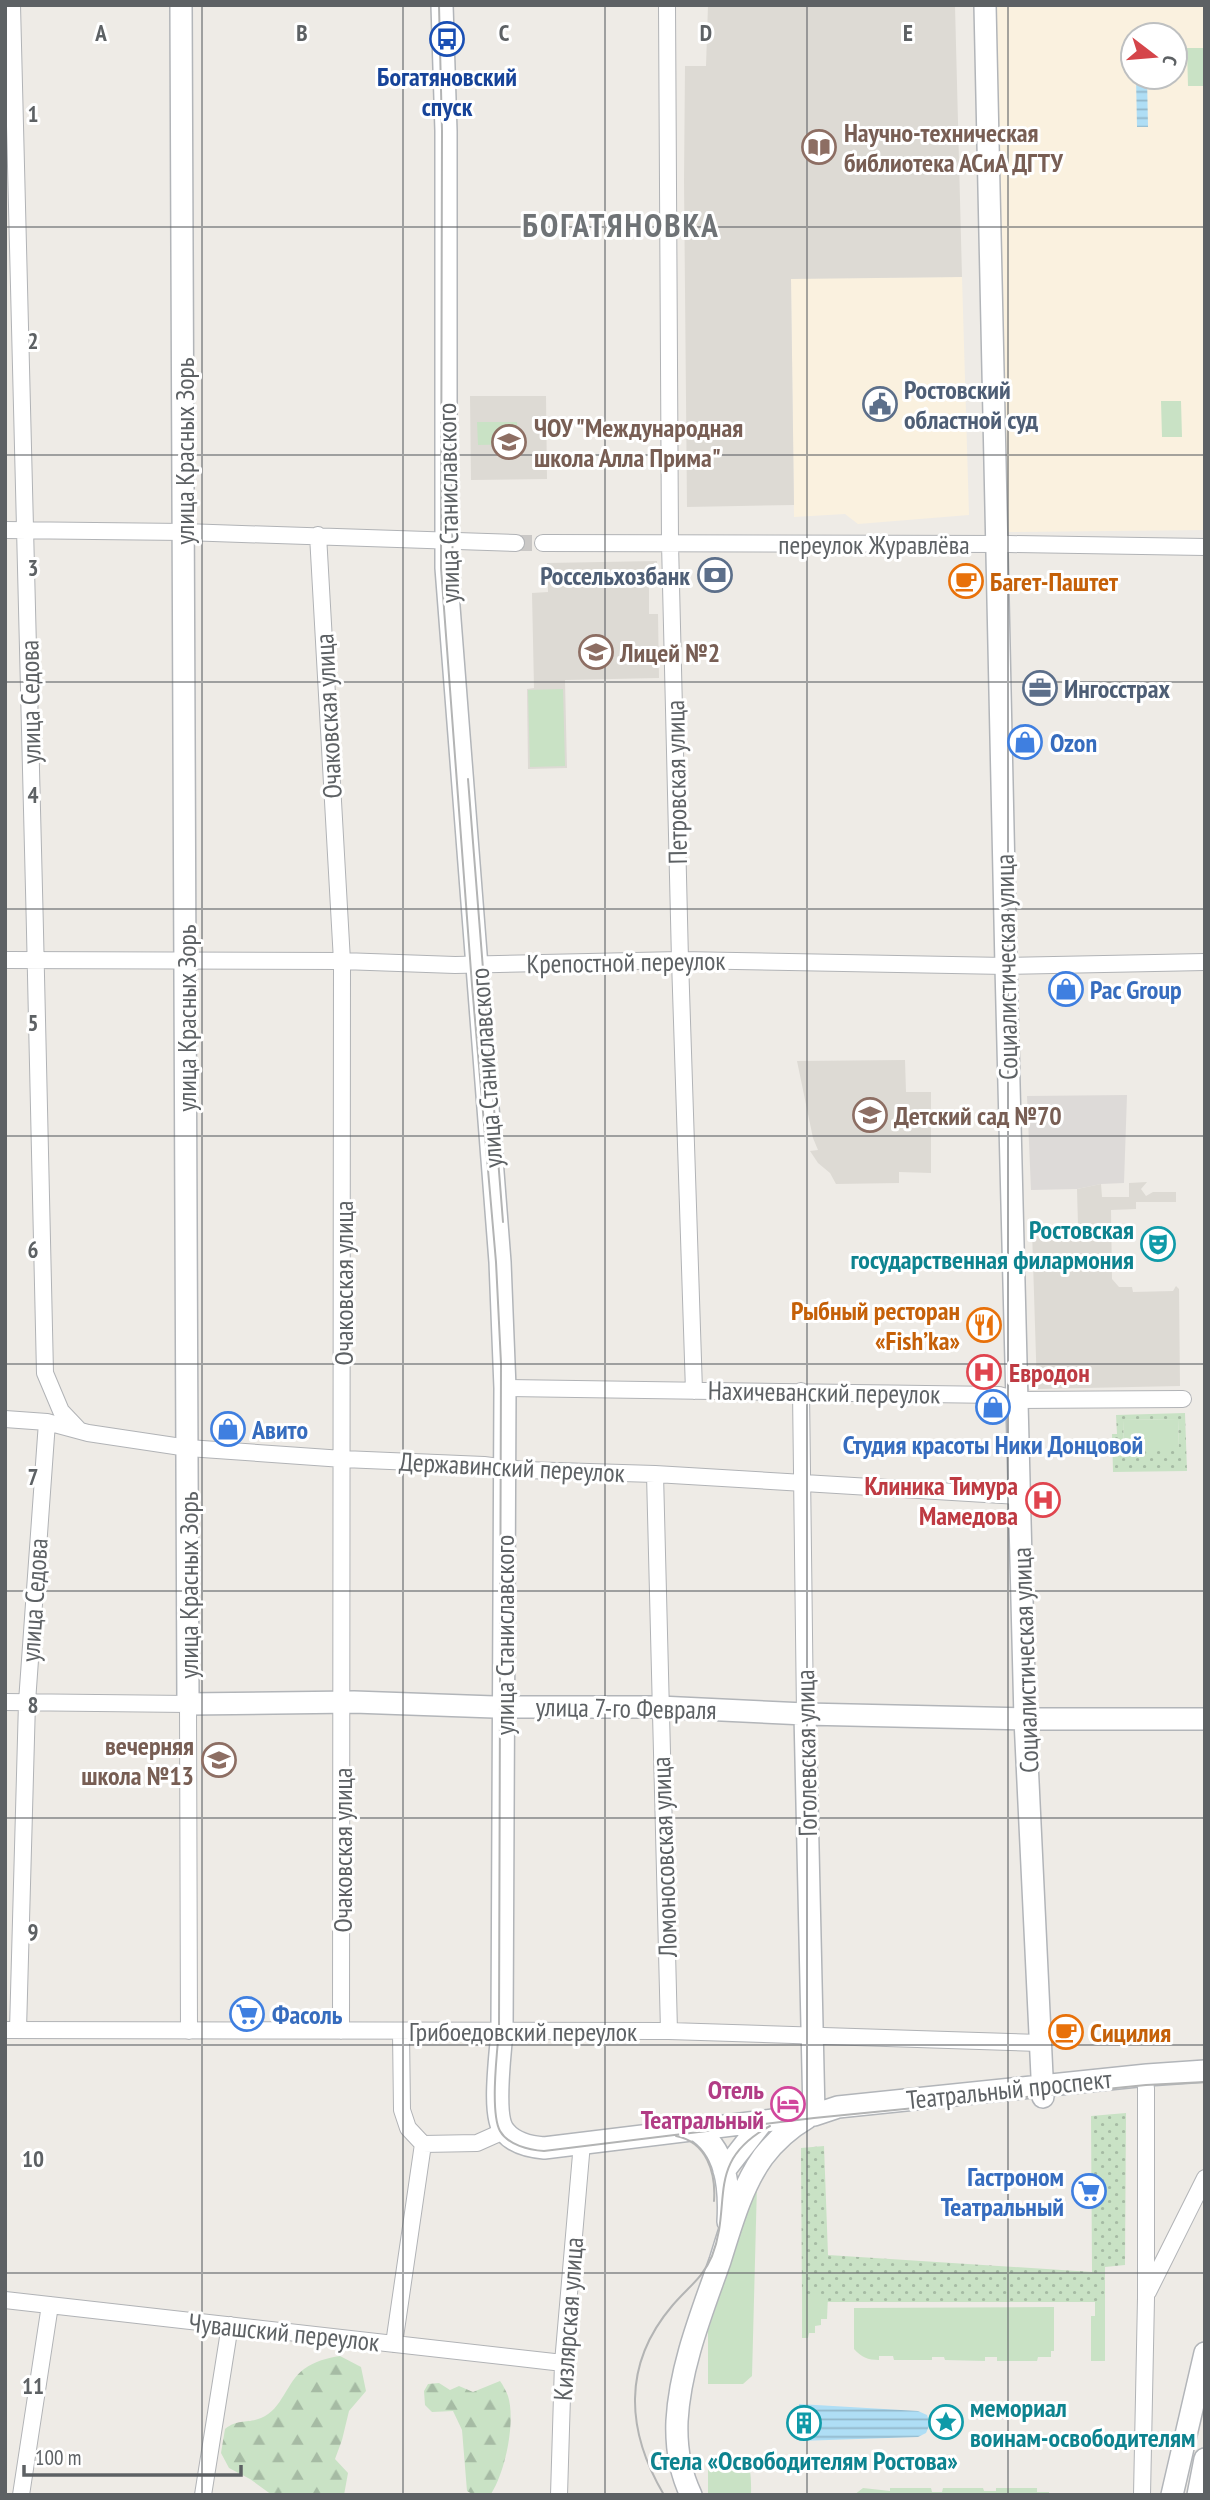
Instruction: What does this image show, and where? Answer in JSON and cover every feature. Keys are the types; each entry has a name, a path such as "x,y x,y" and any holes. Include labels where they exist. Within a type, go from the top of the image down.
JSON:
{"street":[{"name":"улица Седова","path":"12,5 27,530 34,960 45,1373 61,1411 80,1431"},
{"name":"улица Красных Зорь","path":"181,5 189,2031"},
{"name":"улица Станиславского","path":"442,5 446,131 446,568 500,1262 505,1388 502,2030 498,2105 504,2132"},
{"name":"Петровская улица","path":"667,5 670,543 694,1391"},
{"name":"Социалистическая улица","path":"985,5 1025,1719 1043,2091"},
{"path":"5,530 318,535 516,543"},
{"name":"Очаковская улица","path":"318,535 342,961 341,2031"},
{"name":"переулок Журавлёва","path":"543,543 1205,547"},
{"name":"Крепостной переулок","path":"5,960 342,961 477,965 680,960 1006,966 1205,962"},
{"name":"Нахичеванский переулок","path":"505,1388 999,1395 1017,1400 1183,1399"},
{"name":"Гоголевская улица","path":"802,1391 805,1714 814,2115"},
{"name":"Державинский переулок","path":"5,1419 47,1422 80,1431 188,1448 1020,1496"},
{"name":"улица Седова","path":"12,2030 27,1702 47,1422"},
{"name":"Ломоносовская улица","path":"655,1474 669,2031"},
{"name":"улица 7-го Февраля","path":"5,1702 342,1702 504,1707 659,1707 805,1714 1025,1719 1205,1718"},
{"name":"Грибоедовский переулок","path":"12,2030 669,2031 1040,2043"},
{"path":"401,2032 402,2110 408,2128 423,2144 477,2143 504,2132"},
{"name":"Театральный проспект","path":"504,2132 521,2143 534,2147 582,2143 814,2115 839,2119 1205,2071"},
{"name":"Театральный проспект","path":"1043,2091 1205,2086"},
{"path":"1142,2495 1146,2088"},
{"path":"691,2495 677,2446 679,2400 686,2365 726,2241 744,2193 762,2158 787,2130 814,2115"},
{"path":"724,2171 763,2121"},
{"path":"694,2129 714,2146 724,2171 728,2193 726,2241"},
{"name":"Кизлярская улица","path":"559,2495 564,2363 582,2143"},
{"path":"394,2344 423,2144"},
{"path":"1146,2298 1205,2179"},
{"name":"Чувашский переулок","path":"5,2300 564,2363"},
{"path":"20,2495 50,2305"},
{"path":"203,2495 230,2325"},
{"path":"1172,2495 1205,2353"},
{"path":"1198,2495 1205,2459"}],"shaded area":[{"path":"708,5 955,6 962,277 791,279 794,505 687,507 685,66 706,66"},
{"path":"993,5 1205,5 1205,530 1008,532"},
{"path":"962,277 969,515 858,524 845,514 794,517 791,278"},
{"name":"ЧОУ \"Международная школа Алла Прима\"","path":"470,396 546,396 547,479 471,480"},
{"name":"Лицей №2","path":"657,561 658,586 649,587 649,614 658,614 659,678 565,680 567,768 528,769 527,689 534,688 532,593 548,592 547,563"},
{"name":"Детский сад №70","path":"905,1060 906,1092 931,1092 931,1173 899,1172 899,1183 836,1184 810,1151 818,1150 813,1138 797,1061"},
{"path":"1127,1095 1124,1183 1077,1189 1031,1190 1027,1096"},
{"path":"1147,1182 1141,1189 1146,1196 1153,1192 1176,1192 1176,1202 1136,1202 1136,1209 1111,1210 1112,1279 1119,1287 1132,1287 1133,1292 1173,1291 1176,1286 1179,1289 1180,1386 1037,1389 1032,1230 1078,1226 1077,1189 1101,1184 1102,1197 1129,1197 1129,1183"}],"green space":[{"path":"1189,48 1205,48 1205,86 1189,86"},
{"path":"1161,401 1181,401 1182,437 1162,437"},
{"path":"477,422 517,422 518,444 478,445"},
{"path":"563,689 565,766 530,767 528,690"},
{"path":"1185,1413 1187,1471 1113,1472 1112,1434 1117,1434 1116,1415","holes":["1178,1419 1179,1449 1124,1449 1123,1420"]},
{"path":"1178,1419 1179,1449 1124,1450 1123,1420"},
{"path":"1126,2113 1125,2265 1105,2267 1105,2302 827,2302 827,2295 802,2295 801,2148 824,2146 828,2255 1092,2272 1091,2116"},
{"path":"757,2184 752,2376 743,2384 708,2384 708,2331"},
{"path":"802,2295 828,2295 827,2319 821,2319 821,2325 815,2326 815,2333 809,2333 808,2338 802,2338"},
{"path":"1095,2302 1105,2302 1105,2361 1091,2361 1091,2316 1095,2316"},
{"path":"1054,2307 1054,2351 1051,2351 1051,2357 1038,2357 1037,2361 997,2361 997,2357 985,2357 985,2361 945,2360 944,2357 932,2357 932,2360 894,2360 893,2356 879,2356 879,2360 875,2360 865,2358 854,2349 854,2308"},
{"path":"340,2356 361,2367 366,2391 349,2411 335,2459 348,2473 344,2495 272,2495 229,2468 221,2453 225,2429 235,2423 256,2420 268,2414 304,2369 321,2360"},
{"path":"500,2381 508,2396 511,2419 505,2460 491,2494 474,2495 467,2491 462,2430 453,2411 432,2412 425,2405 424,2391 428,2384 439,2383 450,2390 459,2386 473,2392"},
{"path":"708,2458 744,2461 750,2471 751,2495 708,2495"},
{"path":"863,2488 890,2491 890,2488 931,2488 932,2492 942,2492 943,2488 983,2488 984,2491 996,2491 996,2488 1037,2488 1037,2492 1049,2492 1049,2495 854,2495"}],"water":[{"path":"1136,91 1147,91 1148,127 1137,127"},
{"path":"799,2404 918,2411 927,2415 930,2424 926,2433 918,2437 799,2441 799,2428 811,2428 811,2418 799,2418"}],"tunnel":[{"path":"516,543 543,543"}],"tram line":[{"path":"439,5 442,131 441,568 496,1262 501,1363 499,2030 495,2097 500,2131 513,2143 544,2151 814,2118 1146,2085 1205,2082"},
{"path":"451,437 453,587"},
{"path":"468,779 503,1222"},
{"path":"664,2495 642,2447 635,2399 637,2375 644,2351 656,2328 699,2277 712,2256 718,2236 724,2184 736,2154 749,2140 770,2126"},
{"path":"676,2136 695,2145 707,2160 713,2180 714,2201"}],"place":[{"name":"Богатяновский спуск","path":"447,39"},
{"name":"Научно-техническая библиотека АСиА ДГТУ","path":"819,147"},
{"name":"Ростовский областной суд","path":"880,404"},
{"name":"ЧОУ \"Международная школа Алла Прима\"","path":"509,442"},
{"name":"Россельхозбанк","path":"715,575"},
{"name":"Багет-Паштет","path":"966,581"},
{"name":"Лицей №2","path":"596,652"},
{"name":"Ингосстрах","path":"1040,688"},
{"name":"Ozon","path":"1025,742"},
{"name":"Pac Group","path":"1066,989"},
{"name":"Детский сад №70","path":"870,1115"},
{"name":"Ростовская государственная филармония","path":"1158,1244"},
{"name":"Рыбный ресторан «Fish’ka»","path":"984,1325"},
{"name":"Евродон","path":"984,1372"},
{"name":"Студия красоты Ники Донцовой","path":"993,1407"},
{"name":"Авито","path":"228,1429"},
{"name":"Клиника Тимура Мамедова","path":"1043,1500"},
{"name":"вечерняя школа №13","path":"219,1760"},
{"name":"Фасоль","path":"247,2014"},
{"name":"Сицилия","path":"1066,2032"},
{"name":"Отель Театральный","path":"788,2104"},
{"name":"Гастроном Театральный","path":"1089,2191"},
{"name":"мемориал воинам-освободителям","path":"946,2422"},
{"name":"Стела «Освободителям Ростова»","path":"804,2423"}],"district":[{"name":"БОГАТЯНОВКА","path":"621,224"}]}
